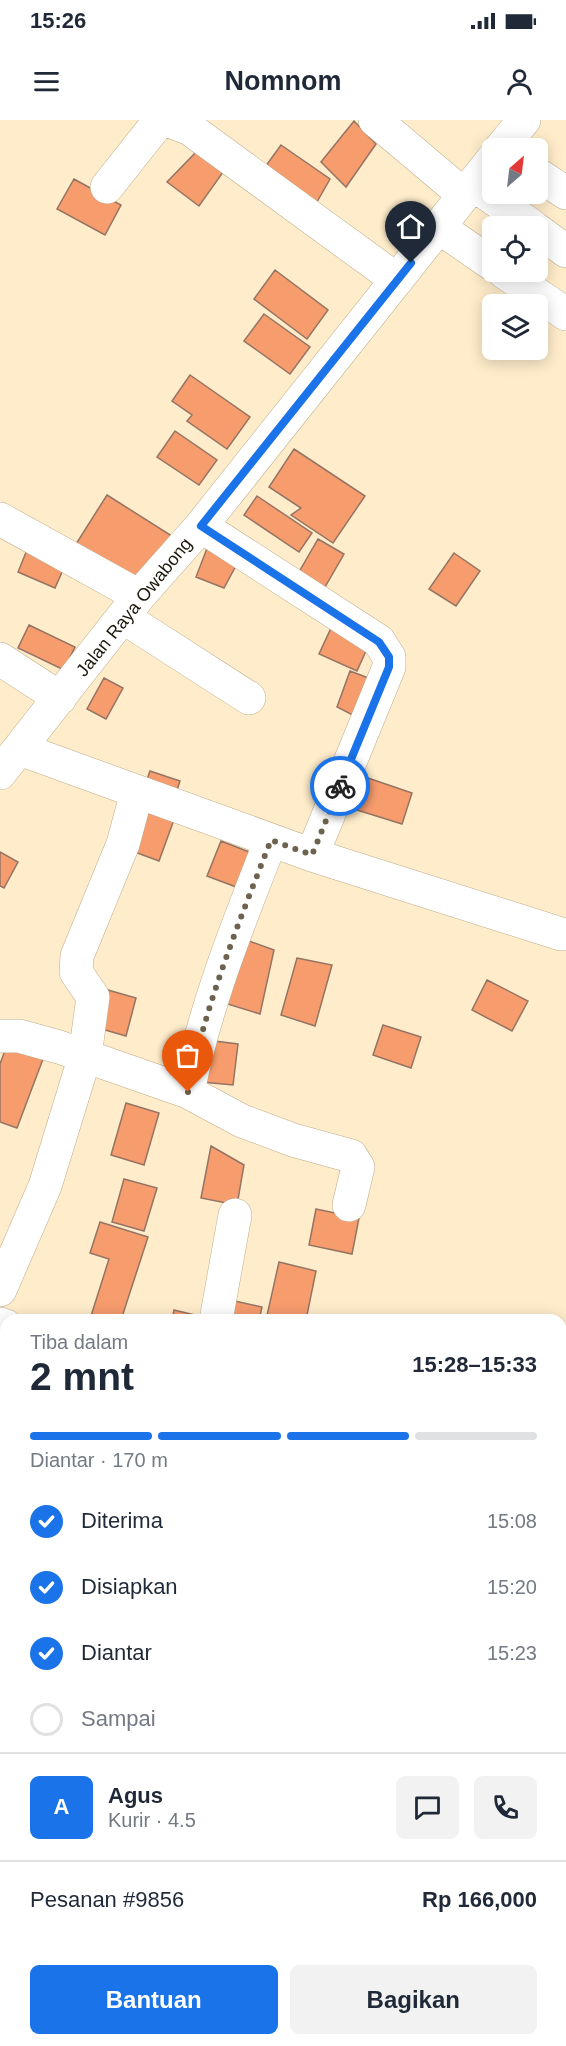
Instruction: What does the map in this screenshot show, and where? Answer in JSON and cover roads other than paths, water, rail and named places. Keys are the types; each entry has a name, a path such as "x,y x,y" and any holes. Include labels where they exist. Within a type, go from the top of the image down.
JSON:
{"street":[{"path":"107,187 160,120"},
{"path":"167,120 190,129 397,280"},
{"path":"375,120 476,180 520,216"},
{"path":"509,138 524,120"},
{"name":"Jalan Raya Owabong","path":"10,761 131,606 201,526 476,180"},
{"path":"548,182 566,194"},
{"path":"440,228 482,257"},
{"path":"548,238 566,251"},
{"path":"519,282 566,314"},
{"path":"0,519 131,606 249,699"},
{"path":"201,526 379,642 389,657 389,667 312,855"},
{"path":"0,659 60,698"},
{"path":"10,761 137,792 312,855 561,934"},
{"path":"0,1290 45,1186 85,1056 93,997 76,972 77,956 123,844 137,792"},
{"path":"188,1092 194,1058 216,990 271,840"},
{"path":"0,1036 19,1036 59,1047 188,1092 242,1121 293,1140 351,1156 358,1167 349,1205"},
{"path":"217,1314 235,1215"}]}
